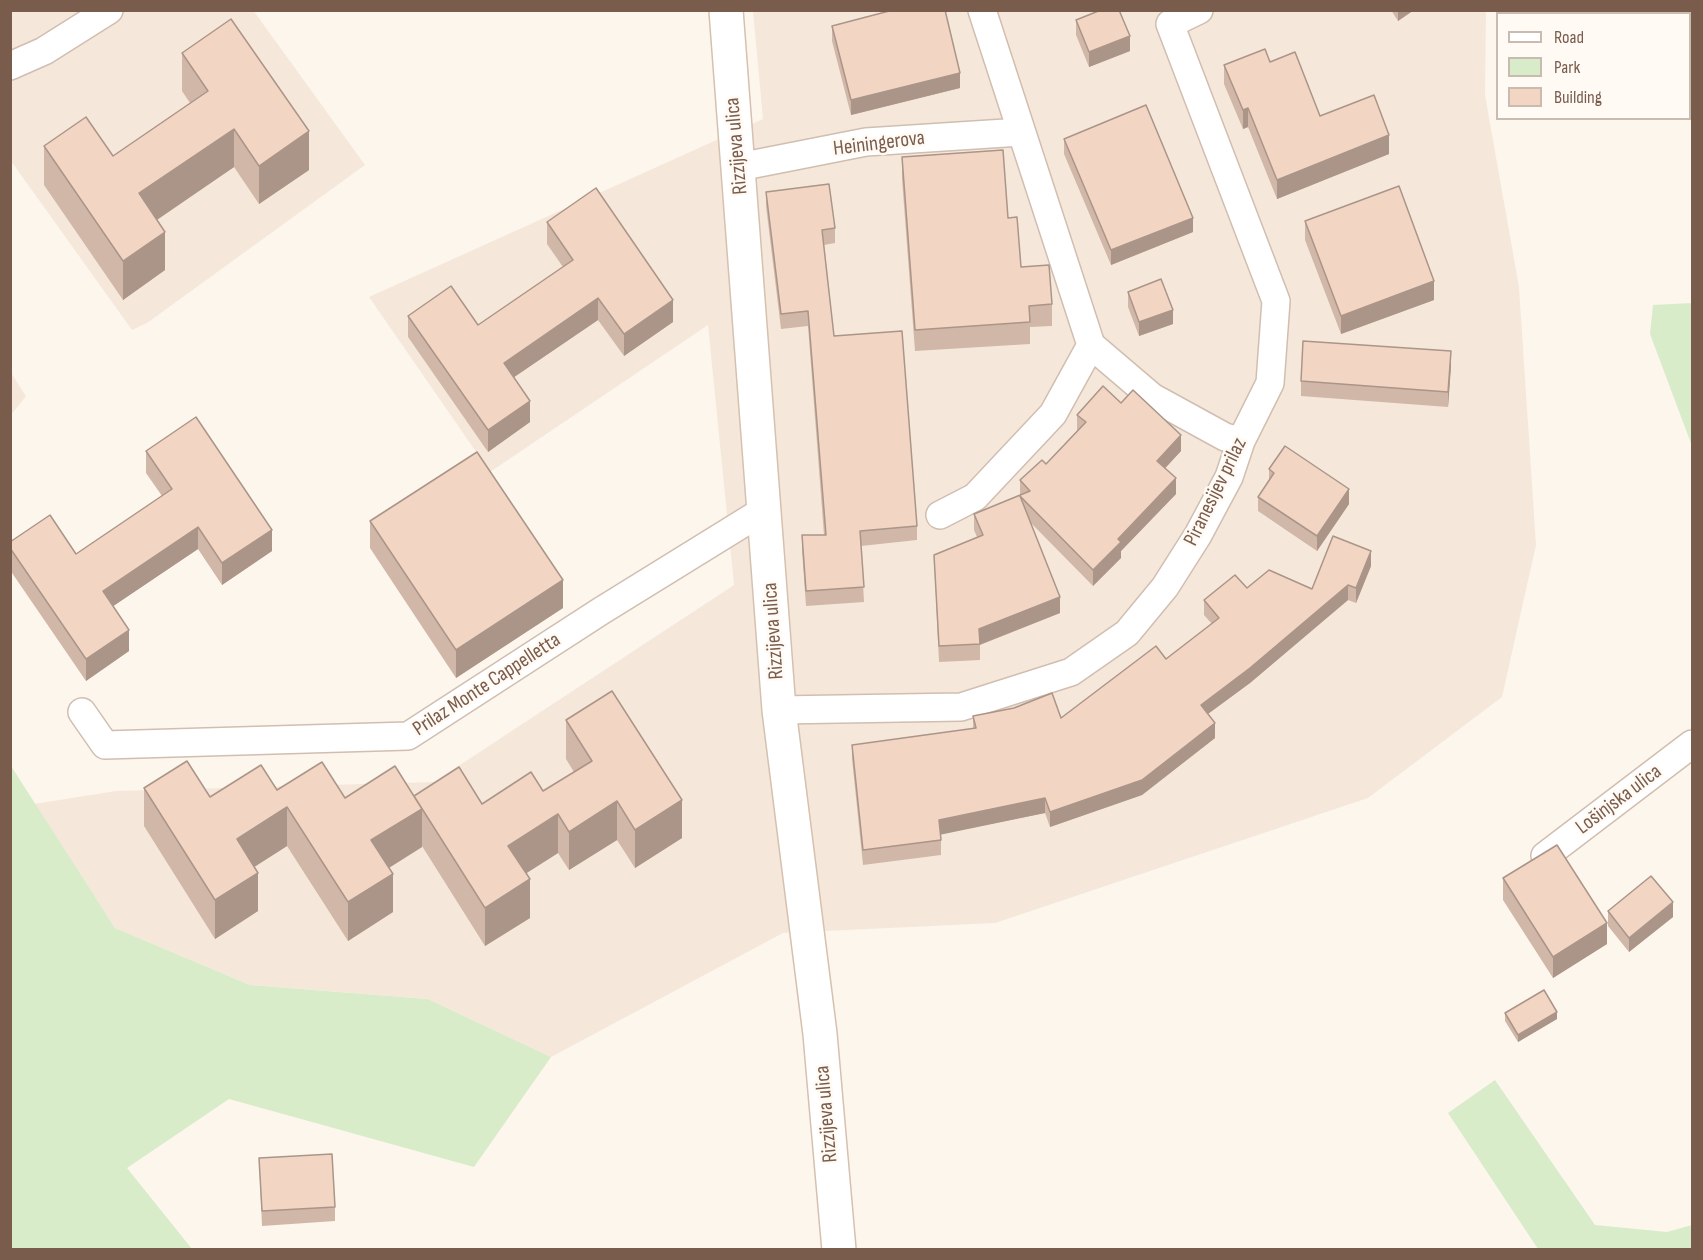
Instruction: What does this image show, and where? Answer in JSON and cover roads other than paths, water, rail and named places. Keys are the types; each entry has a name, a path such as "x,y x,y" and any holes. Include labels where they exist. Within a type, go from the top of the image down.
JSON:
{"street":[{"path":"10,66 44,51 109,10"},
{"name":"Rizzijeva ulica","path":"726,10 766,509 779,710 820,1034 839,1250"},
{"path":"982,10 1021,132 1077,293 1091,345 1152,397 1225,437 1241,441"},
{"name":"Piranesijev prilaz","path":"779,710 960,707 1071,672 1127,633 1165,587 1198,535 1270,383 1276,301 1170,24 1199,10"},
{"name":"Heiningerova","path":"738,167 866,142 1021,132"},
{"path":"940,515 975,497 1053,414 1091,345"},
{"name":"Prilaz Monte Cappelletta","path":"82,712 105,745 408,736 601,611 766,509"},
{"name":"Lošinjska ulica","path":"1545,856 1692,744"}]}
